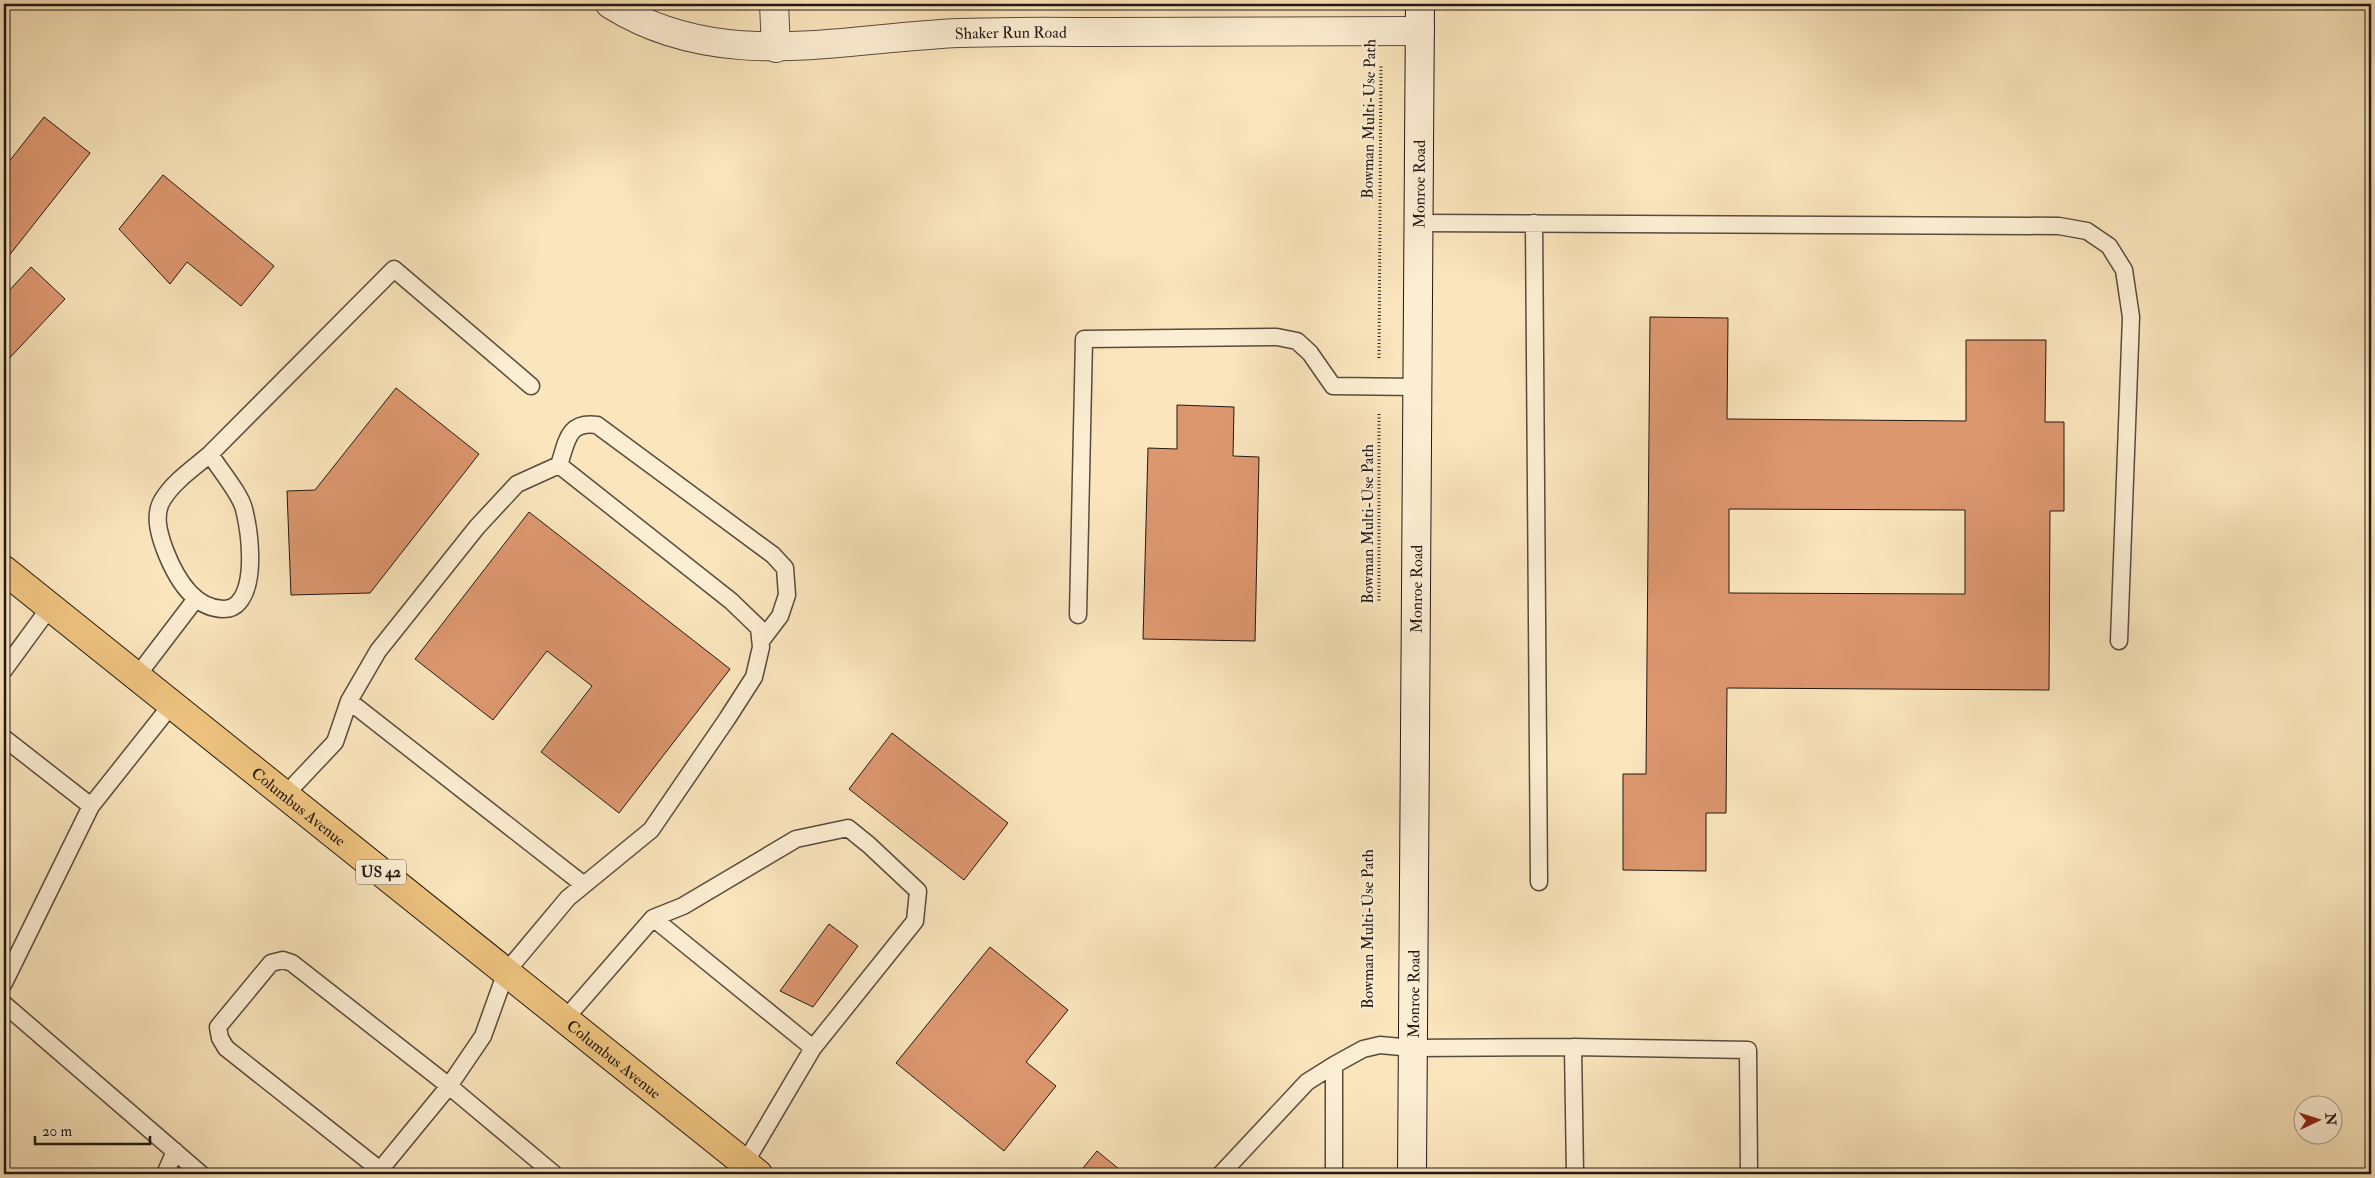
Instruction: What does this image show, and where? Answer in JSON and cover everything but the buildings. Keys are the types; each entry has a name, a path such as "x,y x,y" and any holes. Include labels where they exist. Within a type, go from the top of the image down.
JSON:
{"main road":[{"name":"Columbus Avenue","path":"4,570 752,1169"}],"street":[{"name":"Shaker Run Road","path":"610,4 625,13 677,34 731,45 776,48 959,33 1420,31"},
{"path":"774,4 776,48"},
{"name":"Monroe Road","path":"1412,1174 1420,4"}],"lane":[{"path":"1419,223 2059,226 2087,231 2108,246 2124,270 2131,317 2120,640"},
{"path":"1534,223 1539,882"},
{"path":"210,454 244,507 248,536 249,580 239,603 230,609 216,608 195,600 176,576 159,532 159,514 163,499 394,269 531,386"},
{"path":"1078,615 1084,339 1277,337 1297,341 1310,353 1332,386 1417,387"},
{"path":"285,795 335,742 349,701 378,651 477,527 517,484 559,465 569,436 577,426 597,425 774,555 785,568 786,595 780,616 761,640"},
{"path":"554,1174 449,1086 292,963 283,960 272,963 218,1027 220,1038 226,1048 380,1173 449,1086 482,1036 506,972 568,898 651,830 754,677 761,640 759,628 731,601 559,465"},
{"path":"137,676 195,600"},
{"path":"4,670 50,607"},
{"path":"349,701 584,885"},
{"path":"4,983 91,806 172,704"},
{"path":"4,738 91,806"},
{"path":"565,1019 653,918 682,906 796,838 848,828 918,891 915,921 813,1048 752,1169"},
{"path":"653,918 813,1048"},
{"path":"4,1004 201,1174"},
{"path":"1221,1174 1307,1082 1363,1048 1380,1045 1412,1048 1573,1047 1748,1050 1749,1174"},
{"path":"1573,1047 1575,1174"},
{"path":"1334,1066 1334,1174"},
{"path":"166,1174 175,1152"}],"path":[{"name":"Bowman Multi-Use Path","path":"1379,606 1382,31"}]}
